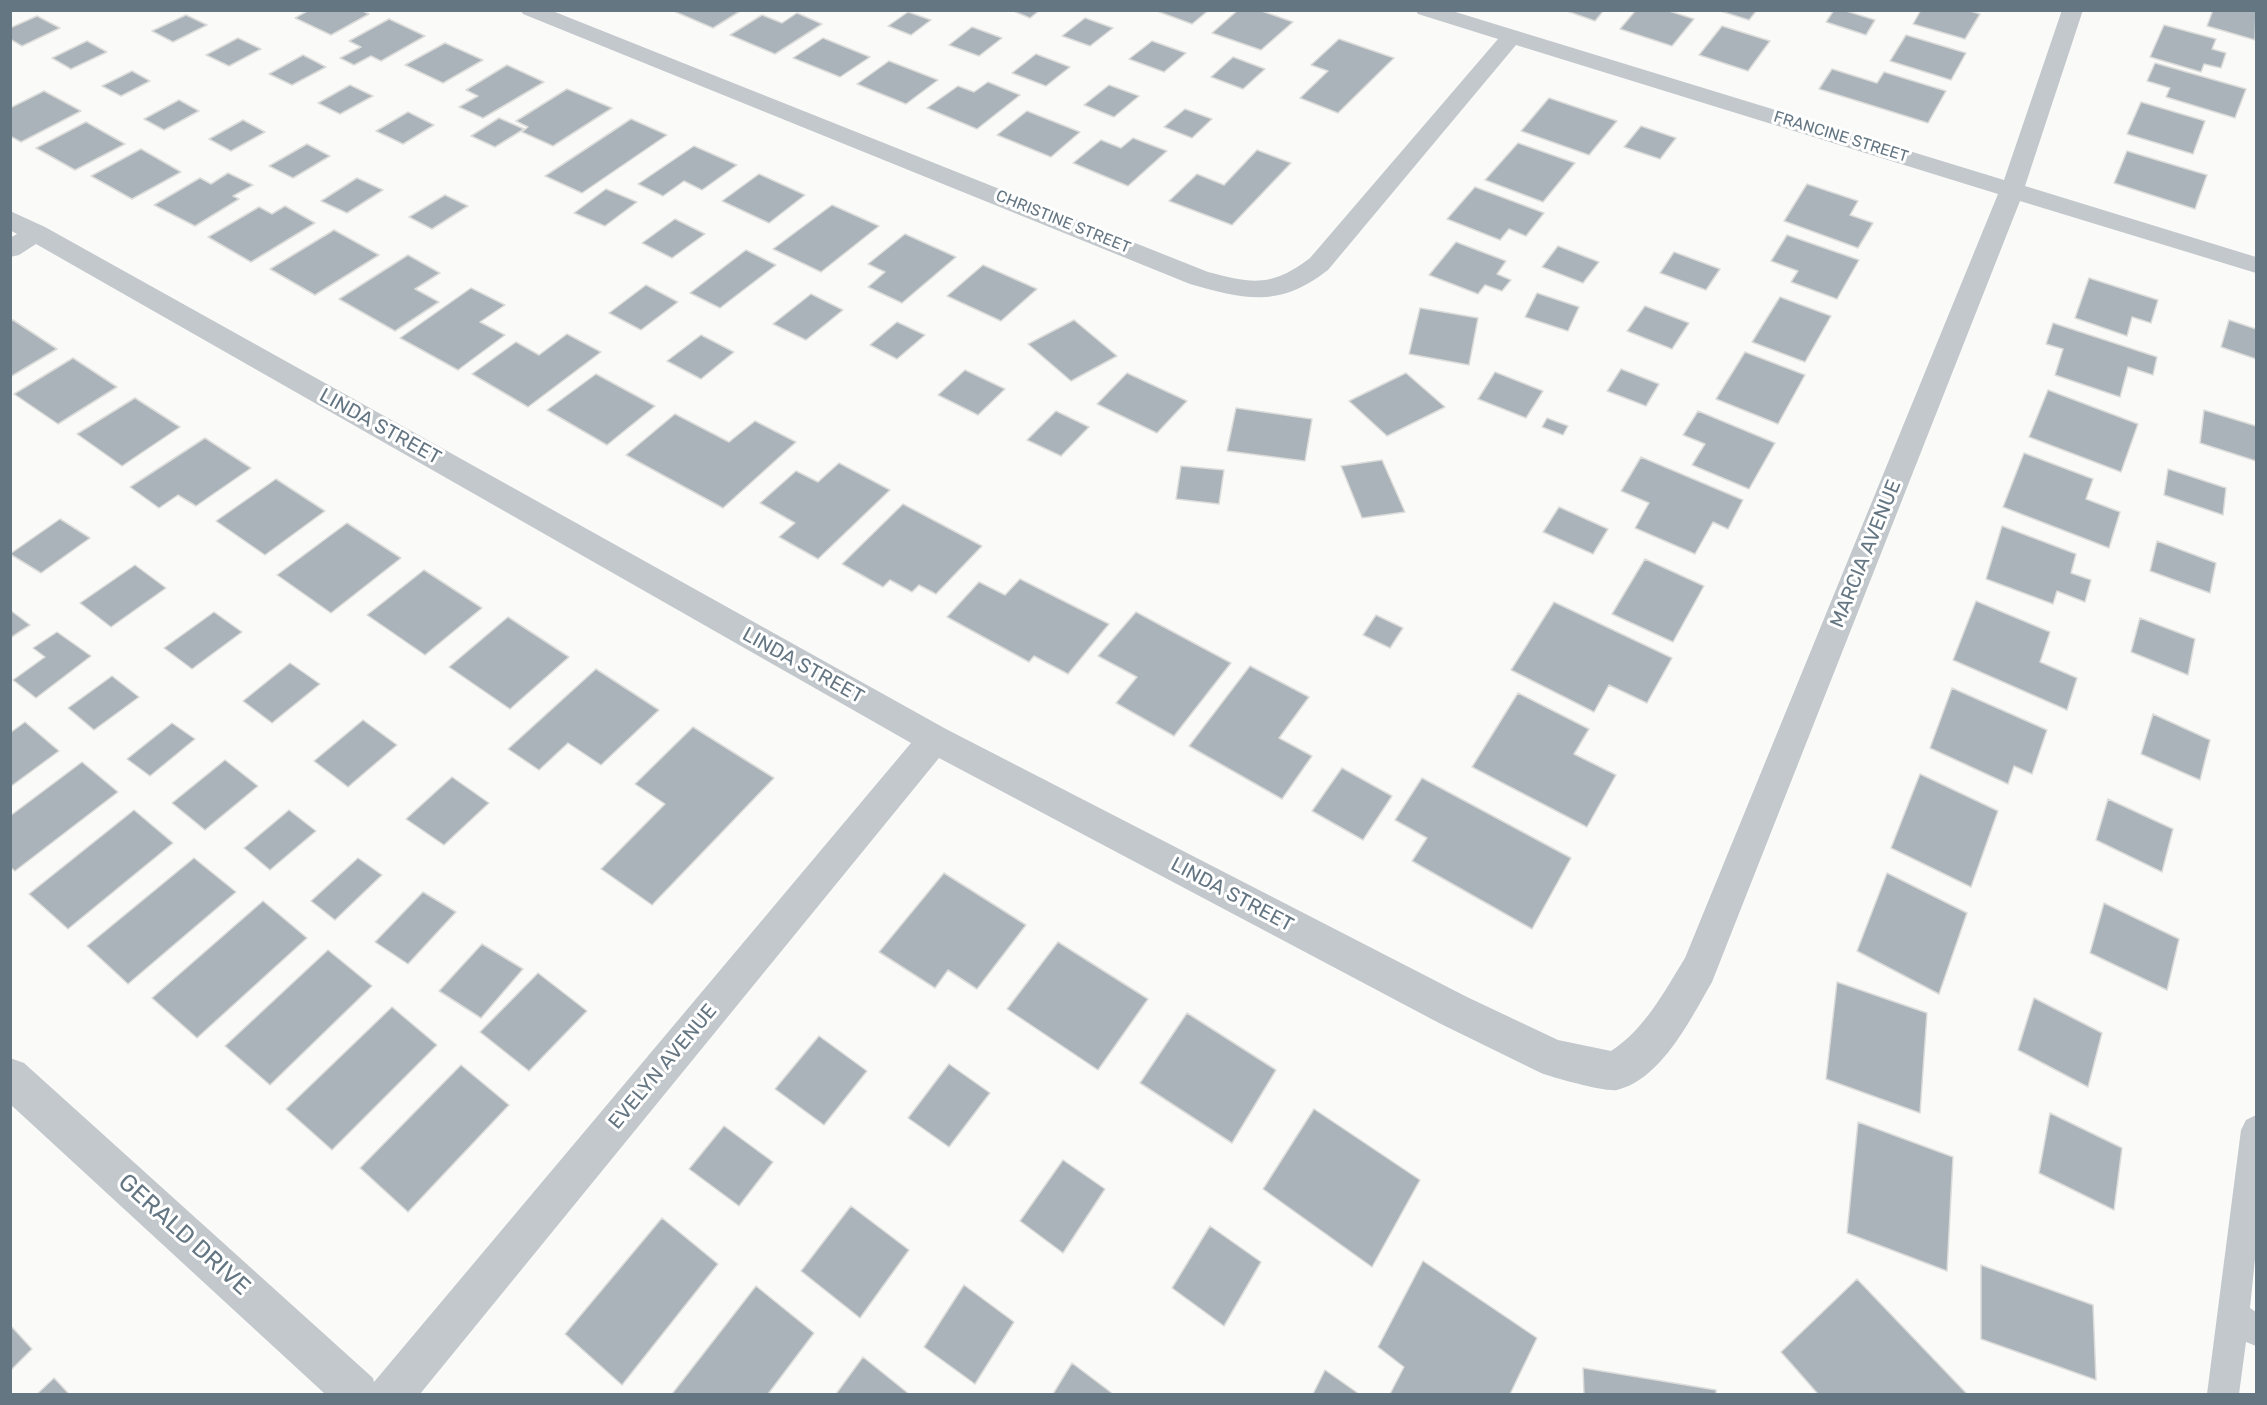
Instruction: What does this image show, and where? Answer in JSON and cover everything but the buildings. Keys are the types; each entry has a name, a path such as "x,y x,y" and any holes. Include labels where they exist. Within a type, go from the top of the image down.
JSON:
{"street":[{"name":"CHRISTINE STREET","path":"530,10 1199,278 1235,289 1258,290 1269,290 1296,281 1319,264 1511,37"},
{"name":"FRANCINE STREET","path":"1425,10 2256,265"},
{"name":"MARCIA AVENUE","path":"1616,1071 1642,1053 1672,1016 1699,969 2012,190 2073,10"},
{"name":"LINDA STREET","path":"10,219 934,739 1453,1010 1556,1059 1616,1071"},
{"path":"10,249 36,233"},
{"name":"EVELYN AVENUE","path":"392,1395 934,739"},
{"name":"GERALD DRIVE","path":"10,1077 357,1395"}],"lane":[{"path":"2223,1395 2245,1323 2256,1130"}]}
